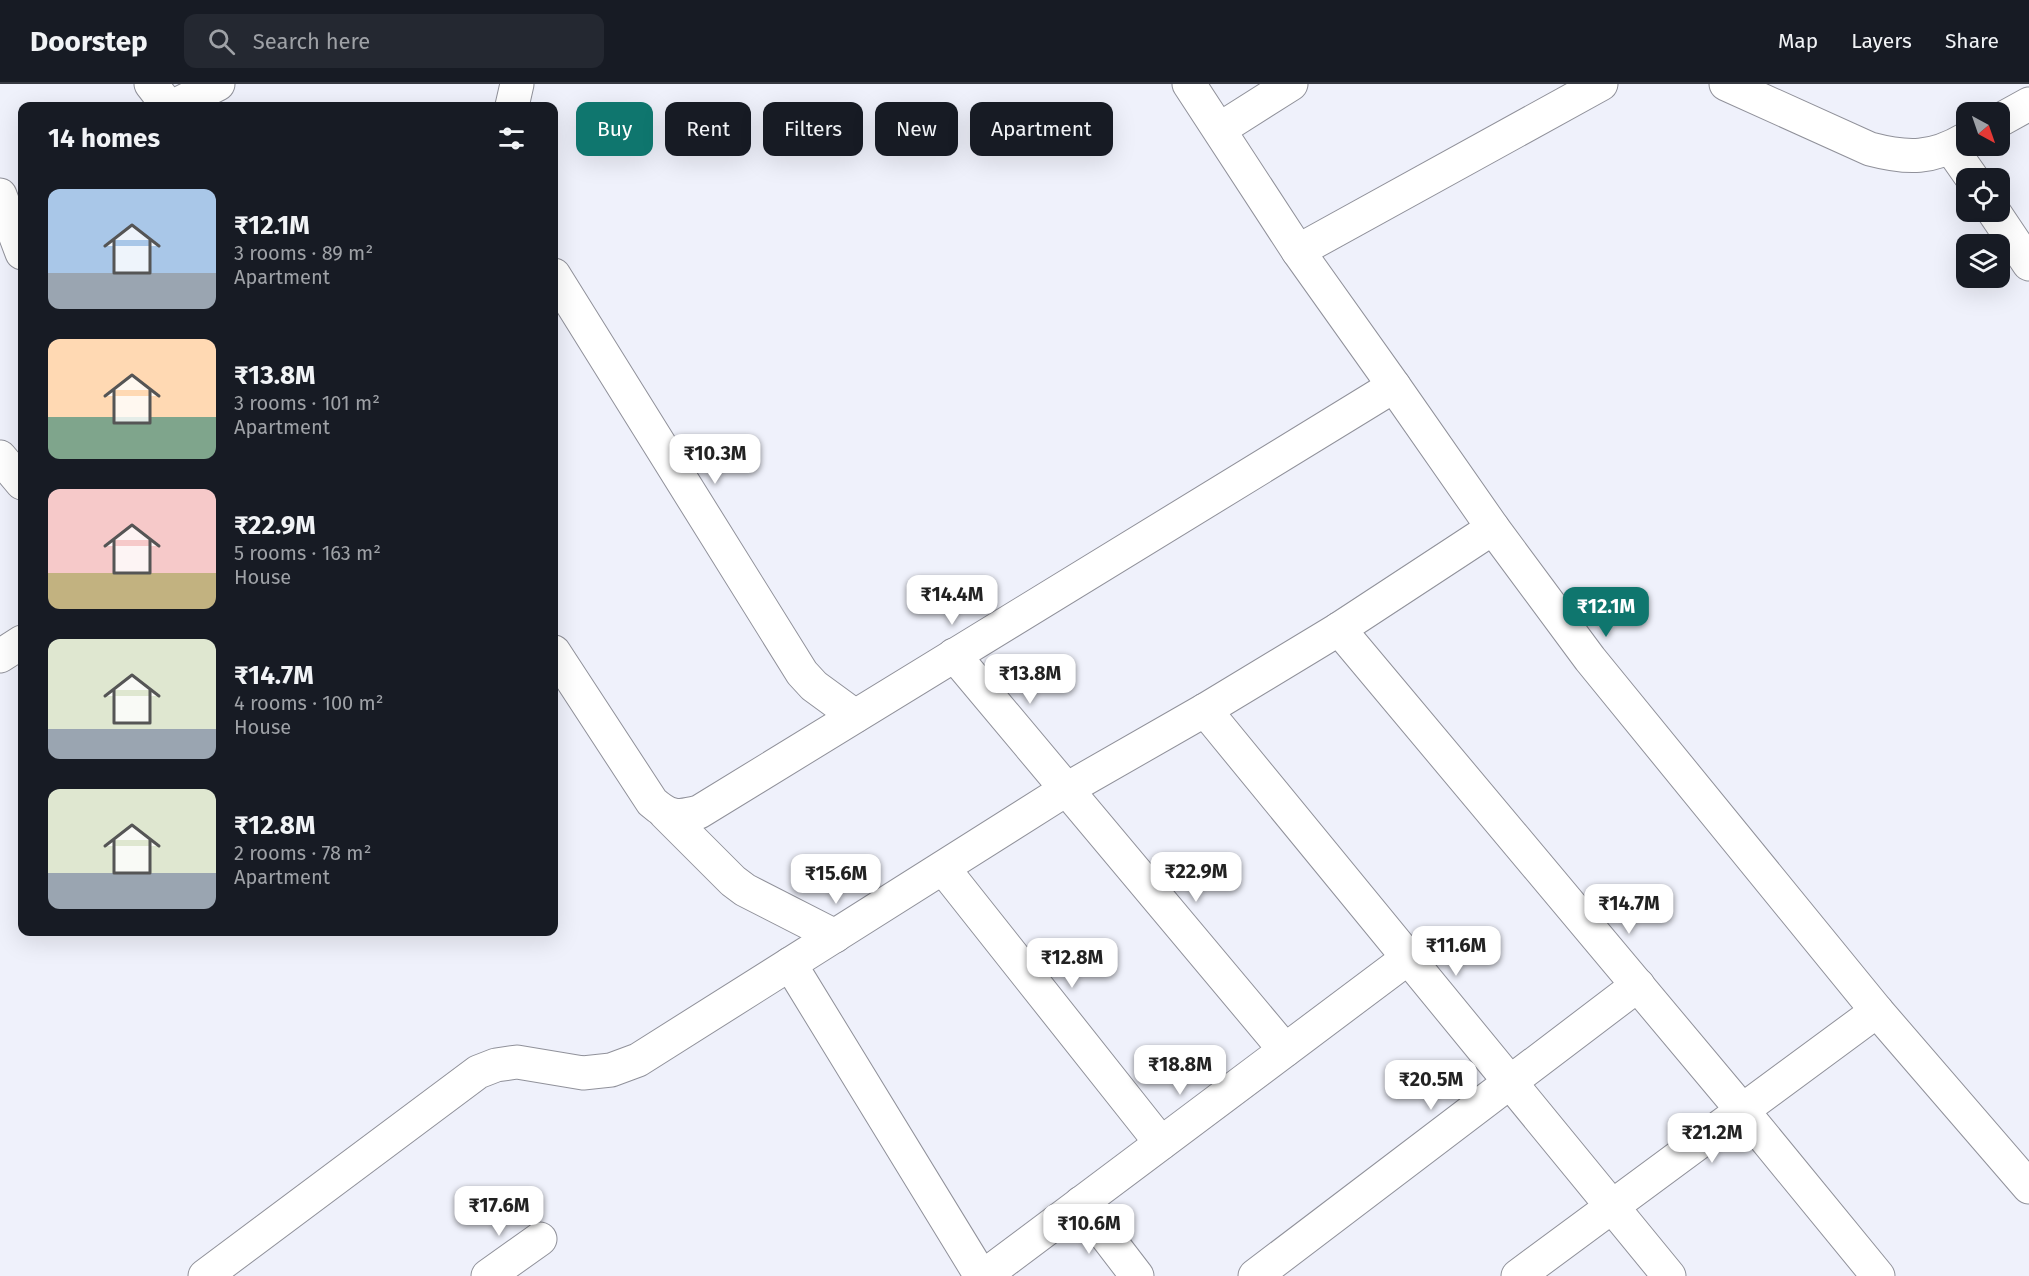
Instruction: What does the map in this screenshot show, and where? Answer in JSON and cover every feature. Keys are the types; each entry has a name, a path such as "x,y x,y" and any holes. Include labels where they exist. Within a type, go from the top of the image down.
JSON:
{"street":[{"path":"151,84 165,102"},
{"path":"182,102 218,84"},
{"path":"513,102 517,84"},
{"path":"1189,84 1298,251 1493,528 1590,659 1877,1011 2029,1187"},
{"path":"1220,129 1291,84"},
{"path":"1298,251 1601,84"},
{"path":"1732,85 1870,149 1894,155 1920,157 1956,145"},
{"path":"2010,114 2029,104"},
{"path":"0,195 18,242"},
{"path":"2001,222 2029,264"},
{"path":"558,281 802,672 814,686 855,716"},
{"path":"665,813 682,817 699,812 1394,386"},
{"path":"0,457 18,478"},
{"path":"206,1276 478,1072 496,1065 517,1062 584,1073 611,1070 638,1060 1067,789 1205,710 1339,629 1493,528"},
{"path":"1339,629 1638,985 1878,1276"},
{"path":"0,656 18,645"},
{"path":"954,655 1285,1050"},
{"path":"558,658 652,802 745,890 835,936"},
{"path":"1205,710 1669,1276"},
{"path":"943,868 1161,1143"},
{"path":"790,964 982,1276 1408,958"},
{"path":"1255,1276 1638,985"},
{"path":"1518,1276 1877,1011"},
{"path":"1081,1203 1137,1276"},
{"path":"488,1276 540,1239"}]}
